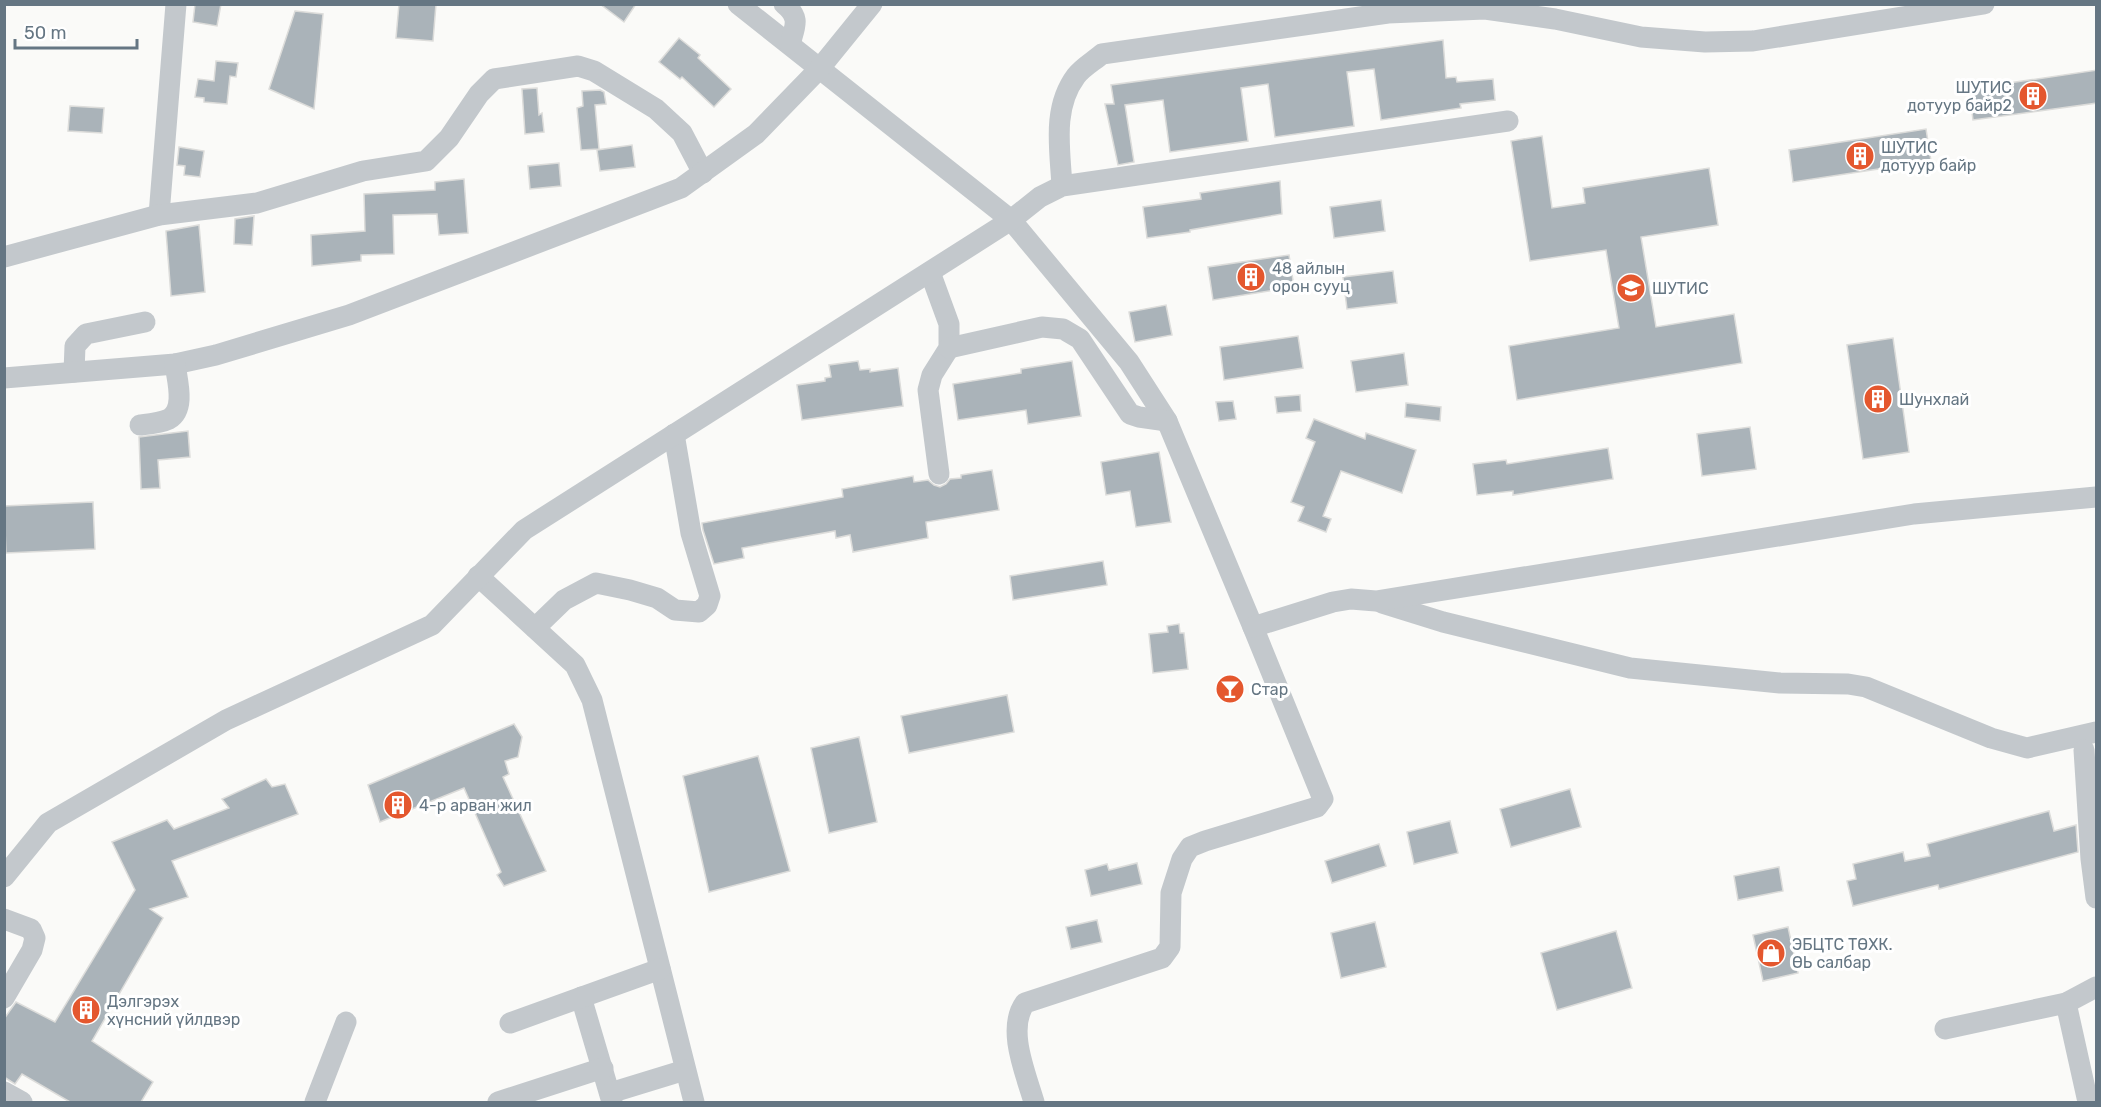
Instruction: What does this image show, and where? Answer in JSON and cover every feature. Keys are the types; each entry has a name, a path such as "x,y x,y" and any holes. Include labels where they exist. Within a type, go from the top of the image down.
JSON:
{"street":[{"path":"159,215 176,4"},
{"path":"738,4 1011,220 1129,362 1167,421 1253,627 1322,802 1317,807 1191,847 1182,859 1172,893 1170,948 1162,958 1025,1003 1020,1010 1016,1032 1034,1102"},
{"path":"784,4 793,11 796,23 790,44"},
{"path":"4,378 174,364 216,355 349,315 681,188 756,134 820,68 872,4"},
{"path":"1062,186 1059,126 1064,96 1077,74 1102,54 1388,13 1485,9 1555,19 1641,37 1705,42 1753,40 1984,4"},
{"path":"4,257 159,215 258,203 363,171 426,161 449,138 479,94 495,79 578,66 594,71 656,109 682,133 703,173"},
{"path":"4,877 48,823 226,720 432,626 524,530 1011,220 1040,197 1062,186 1508,120"},
{"path":"930,272 949,324 949,348 932,375 928,390 939,474"},
{"path":"74,372 75,346 86,334 145,322"},
{"path":"949,348 1042,327 1063,329 1080,339 1130,414 1167,421"},
{"path":"140,425 168,420 177,412 179,401 174,364"},
{"path":"535,628 564,600 596,583 657,598 675,610 699,612 707,605 710,596 691,533 674,434"},
{"path":"1376,602 1914,514 2097,497"},
{"path":"478,576 575,665 592,700 694,1102"},
{"path":"1253,627 1333,602 1351,599 1376,602 1443,622 1630,668 1780,682 1848,684 1866,687 1991,738 2027,748 2083,749"},
{"path":"2097,732 2083,749 2091,859 2097,898"},
{"path":"4,919 31,929 35,938 32,950 4,998"},
{"path":"510,1023 660,969"},
{"path":"1945,1029 2066,1003 2097,987"},
{"path":"581,997 611,1098 685,1070"},
{"path":"2066,1003 2088,1102"},
{"path":"315,1102 346,1022"},
{"path":"498,1102 603,1068"},
{"path":"4,1092 22,1102"}],"building":[{"path":"195,4 221,4 217,26 193,22"},
{"path":"399,4 436,4 433,41 396,38"},
{"path":"600,4 636,4 624,22"},
{"path":"295,11 323,14 314,109 269,89"},
{"path":"679,38 700,55 698,58 731,89 714,107 682,77 680,79 659,62"},
{"path":"1443,40 1446,78 1456,77 1457,82 1493,79 1495,100 1460,104 1461,108 1381,120 1374,69 1347,72 1354,126 1275,137 1268,84 1241,88 1248,141 1170,152 1163,100 1125,105 1134,162 1118,165 1105,104 1114,104 1111,85"},
{"path":"216,61 238,63 236,77 230,76 227,104 204,102 204,98 195,97 198,79 214,81"},
{"name":"ШУТИС дотуур байр2","path":"2097,70 2097,103 1973,120 1969,89"},
{"path":"537,88 539,115 542,113 544,132 525,134 522,89"},
{"path":"600,90 604,92 606,104 595,105 599,149 581,150 577,108 583,106 582,91"},
{"path":"70,106 104,108 102,133 68,131"},
{"name":"ШУТИС дотуур байр","path":"1926,129 1931,161 1793,182 1789,150"},
{"name":"ШУТИС","path":"1542,136 1552,208 1585,203 1583,188 1709,168 1718,225 1641,237 1656,327 1734,314 1742,363 1517,400 1509,346 1619,328 1606,250 1530,261 1511,141"},
{"path":"632,145 635,167 600,171 597,150"},
{"path":"179,147 204,151 200,177 184,175 185,166 177,165"},
{"path":"559,163 561,186 530,189 528,166"},
{"path":"464,179 468,233 439,235 437,214 393,215 394,254 361,255 361,261 312,266 311,235 365,231 364,194 435,190 435,182"},
{"path":"1280,181 1282,214 1147,238 1143,207 1201,199 1200,193"},
{"path":"1381,200 1385,231 1334,238 1330,207"},
{"path":"254,216 252,245 234,244 235,219"},
{"path":"199,225 205,292 171,296 166,231"},
{"name":"48 айлын орон сууц","path":"1289,255 1294,287 1213,300 1208,267"},
{"path":"1393,271 1397,303 1347,309 1343,277"},
{"path":"1166,305 1172,335 1135,342 1129,312"},
{"name":"48 айлын орон сууц","path":"1298,336 1303,368 1224,380 1220,347"},
{"name":"Шунхлай","path":"1893,338 1909,452 1863,459 1847,345"},
{"path":"1404,353 1408,385 1356,392 1351,361"},
{"path":"858,361 860,370 870,369 870,372 898,368 903,406 802,420 797,385 825,381 825,378 831,377 829,365"},
{"path":"1072,361 1081,416 1028,424 1026,410 958,420 953,384 1021,373 1021,369"},
{"path":"1300,395 1301,411 1277,413 1275,397"},
{"path":"1233,401 1236,419 1219,421 1216,402"},
{"path":"1406,403 1441,407 1440,421 1405,417"},
{"path":"1314,419 1365,439 1366,433 1416,450 1402,493 1341,471 1323,516 1331,519 1326,532 1298,521 1304,507 1291,502 1315,442 1306,438"},
{"path":"1750,427 1756,469 1702,476 1697,434"},
{"path":"188,431 190,457 158,460 160,488 141,489 139,437"},
{"path":"1608,448 1613,479 1513,495 1513,491 1477,495 1473,464 1506,460 1507,464"},
{"path":"1159,452 1171,522 1136,527 1130,491 1106,495 1101,462"},
{"path":"992,470 999,510 926,522 928,538 853,552 850,535 836,538 835,531 742,548 744,558 714,564 703,530 702,523 843,497 842,489 913,476 914,482 928,480 940,487 950,479 961,478 961,475"},
{"path":"93,502 95,549 6,553 4,506"},
{"path":"1103,561 1107,585 1013,600 1010,576"},
{"path":"1179,624 1180,633 1184,633 1188,669 1153,673 1149,634 1168,632 1167,626"},
{"path":"1007,695 1014,732 909,753 901,716"},
{"name":"4-р арван жил","path":"514,724 522,737 518,757 505,761 509,774 503,777 546,871 504,886 497,875 501,872 464,788 380,822 368,785"},
{"path":"859,737 877,822 829,833 811,748"},
{"path":"758,756 790,871 709,892 683,776"},
{"name":"Дэлгэрэх хүнсний үйлдвэр","path":"266,779 272,787 285,784 298,814 172,861 188,897 150,909 163,918 92,1041 153,1082 141,1102 70,1102 22,1074 15,1084 4,1077 4,1019 11,1009 16,1002 55,1022 135,890 112,842 167,820 174,829 229,808 222,799"},
{"path":"1570,789 1581,827 1511,847 1500,809"},
{"path":"2049,811 2054,831 2076,825 2078,852 1939,889 1938,885 1853,906 1847,881 1856,879 1853,864 1903,852 1905,861 1930,856 1927,844"},
{"path":"1450,821 1458,853 1414,864 1407,832"},
{"path":"1379,844 1386,866 1332,883 1325,861"},
{"path":"1137,863 1142,884 1091,896 1085,870 1107,864 1109,870"},
{"path":"1779,867 1783,891 1738,900 1734,876"},
{"path":"1097,920 1102,942 1071,949 1066,927"},
{"path":"1375,922 1386,967 1341,978 1331,933"},
{"path":"1788,927 1798,973 1763,981 1753,935"},
{"path":"1616,931 1632,988 1557,1010 1541,953"}],"place":[{"name":"ШУТИС дотуур байр2","path":"2033,96"},
{"name":"ШУТИС дотуур байр","path":"1860,156"},
{"name":"48 айлын орон сууц","path":"1251,277"},
{"name":"ШУТИС","path":"1631,288"},
{"name":"Шунхлай","path":"1878,399"},
{"name":"Стар","path":"1230,689"},
{"name":"4-р арван жил","path":"398,805"},
{"name":"ЭБЦТС ТӨХК. ӨЬ салбар","path":"1771,953"},
{"name":"Дэлгэрэх хүнсний үйлдвэр","path":"86,1010"}]}
